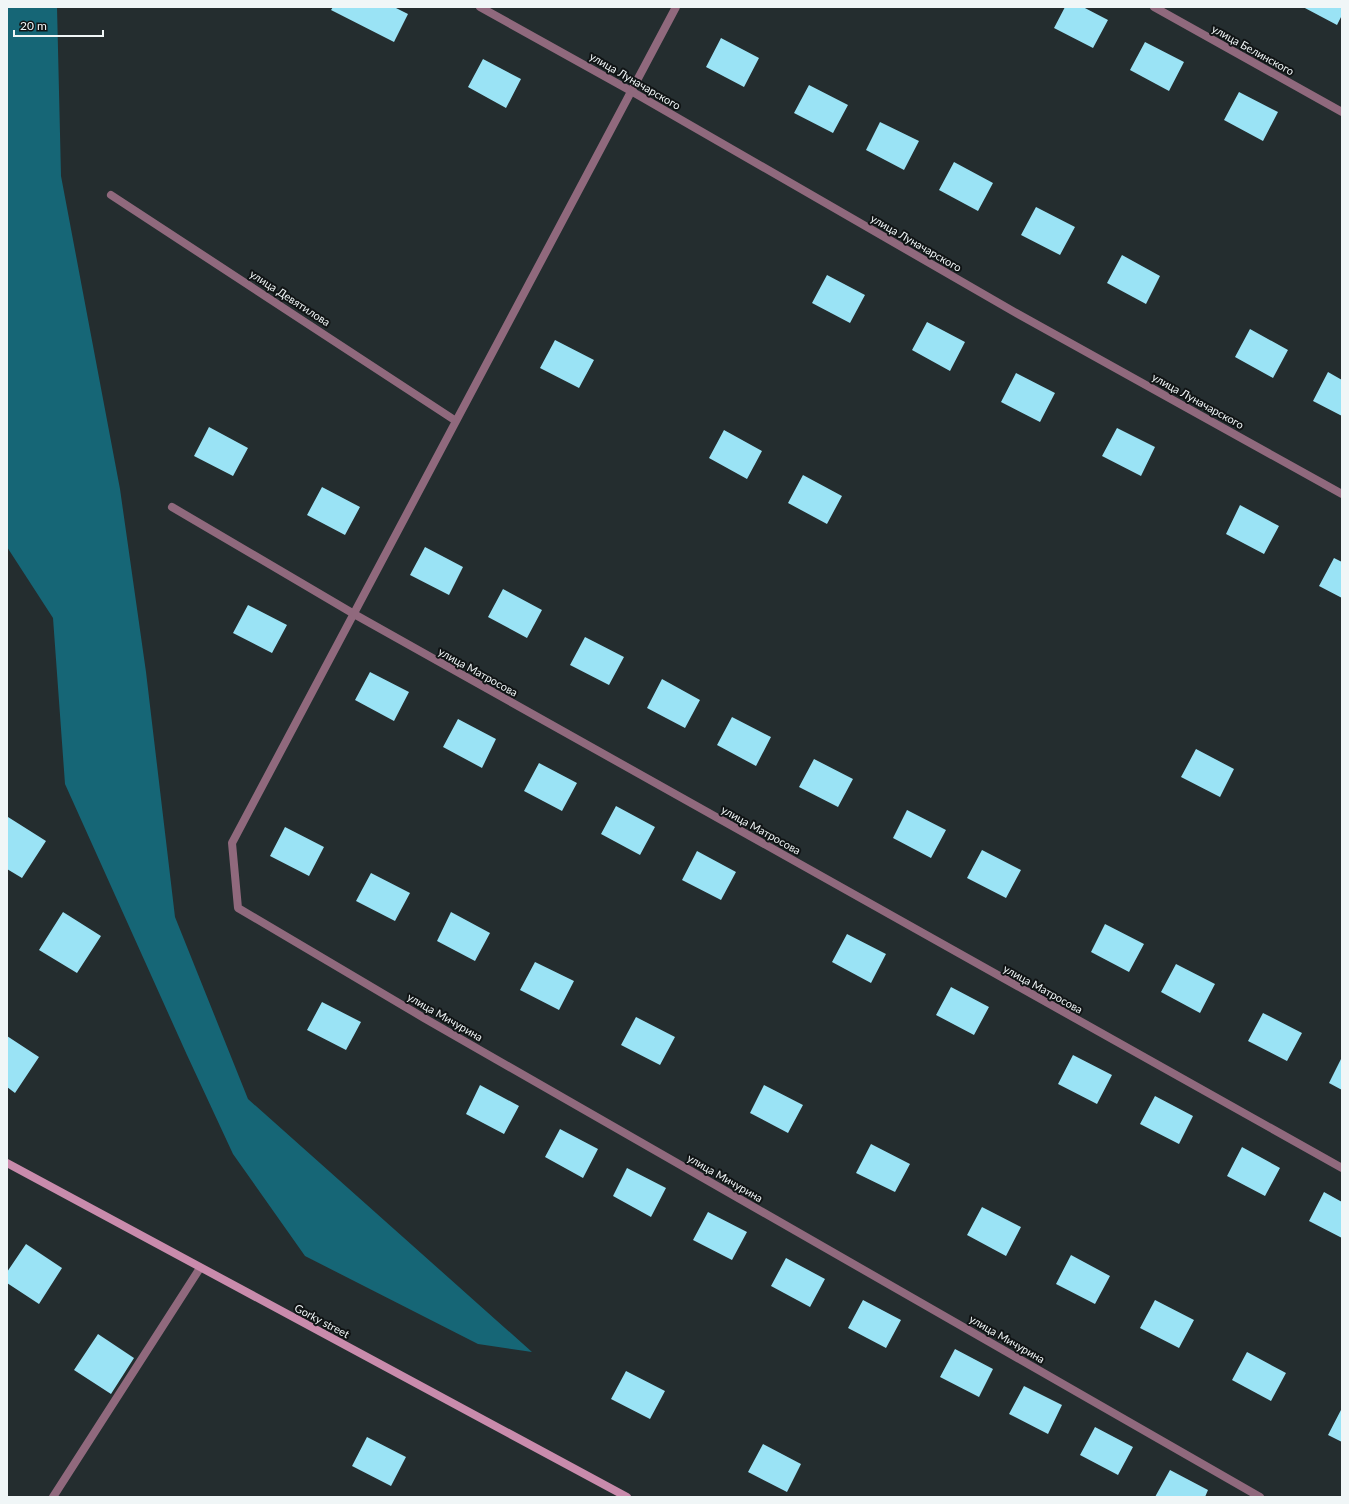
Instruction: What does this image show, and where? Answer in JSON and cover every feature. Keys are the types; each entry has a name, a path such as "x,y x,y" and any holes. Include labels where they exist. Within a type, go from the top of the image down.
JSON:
{"main road":[{"name":"Gorky street","path":"7,1163 627,1497"}],"street":[{"name":"улица Луначарского","path":"480,7 631,91 1018,314 1342,494"},
{"path":"354,614 676,7"},
{"name":"улица Белинского","path":"1154,7 1342,112"},
{"name":"улица Девятилова","path":"111,195 456,420"},
{"name":"улица Матросова","path":"172,507 354,614 1342,1168"},
{"name":"улица Мичурина","path":"354,614 232,842 238,908 431,1022 1260,1497"},
{"path":"53,1497 200,1268"}],"water":[{"path":"7,7 57,7 61,176 120,489 146,672 175,917 248,1099 532,1352 478,1344 305,1256 233,1154 65,784 53,618 7,547"}],"building":[{"path":"333,7 394,7 408,14 394,42 331,10"},
{"path":"1065,7 1083,7 1108,20 1093,48 1054,28"},
{"path":"1303,7 1342,7 1342,15 1337,25"},
{"path":"721,38 759,58 744,87 706,67"},
{"path":"1145,42 1184,62 1169,91 1130,70"},
{"path":"483,59 521,79 506,108 468,87"},
{"path":"809,85 848,105 833,133 794,113"},
{"path":"1239,92 1278,112 1263,141 1224,120"},
{"path":"880,122 919,141 904,170 866,150"},
{"path":"954,162 993,183 978,211 939,190"},
{"path":"1036,207 1075,227 1060,255 1021,235"},
{"path":"1122,255 1160,276 1146,304 1107,283"},
{"path":"827,275 865,295 850,323 812,303"},
{"path":"927,322 965,342 950,371 912,350"},
{"path":"1250,329 1288,350 1273,378 1235,357"},
{"path":"555,340 594,360 579,388 540,368"},
{"path":"1328,372 1342,380 1342,416 1313,401"},
{"path":"1016,373 1055,393 1040,422 1001,402"},
{"path":"209,427 248,448 233,476 194,456"},
{"path":"1117,428 1155,447 1141,476 1102,456"},
{"path":"724,430 762,451 747,479 709,458"},
{"path":"803,475 842,496 827,524 788,503"},
{"path":"322,487 360,507 345,535 307,515"},
{"path":"1240,505 1279,526 1264,554 1226,534"},
{"path":"425,547 463,567 449,595 410,575"},
{"path":"1334,558 1342,562 1342,598 1319,586"},
{"path":"503,589 542,610 527,638 488,617"},
{"path":"248,605 287,625 272,653 233,633"},
{"path":"585,637 624,657 609,685 570,665"},
{"path":"370,672 409,692 394,721 355,700"},
{"path":"662,679 700,700 685,728 647,708"},
{"path":"732,717 771,737 756,766 717,745"},
{"path":"458,719 496,739 482,768 443,747"},
{"path":"1196,749 1234,769 1220,797 1181,777"},
{"path":"814,759 853,779 838,807 799,787"},
{"path":"539,763 577,783 562,811 524,791"},
{"path":"616,806 655,827 640,855 601,834"},
{"path":"907,810 946,830 931,858 893,838"},
{"path":"8,817 46,841 22,878 7,869"},
{"path":"285,827 324,847 309,876 270,856"},
{"path":"982,850 1021,870 1006,898 967,878"},
{"path":"697,851 736,872 721,900 682,880"},
{"path":"371,873 410,893 395,921 356,901"},
{"path":"63,912 101,936 77,973 39,950"},
{"path":"451,912 490,933 475,961 437,941"},
{"path":"1105,924 1144,944 1129,972 1091,952"},
{"path":"847,934 886,954 871,983 832,962"},
{"path":"535,962 574,981 559,1010 520,990"},
{"path":"1176,964 1215,984 1200,1013 1161,992"},
{"path":"951,987 989,1007 974,1035 936,1015"},
{"path":"322,1002 361,1022 346,1050 307,1030"},
{"path":"1263,1013 1302,1033 1287,1061 1248,1041"},
{"path":"636,1017 675,1037 660,1065 621,1045"},
{"path":"7,1036 39,1057 15,1093 7,1087"},
{"path":"1073,1055 1112,1075 1097,1104 1058,1084"},
{"path":"1342,1057 1342,1090 1329,1083"},
{"path":"480,1085 519,1106 504,1134 466,1114"},
{"path":"764,1085 803,1105 788,1133 750,1113"},
{"path":"1155,1096 1193,1116 1179,1144 1140,1124"},
{"path":"560,1129 598,1149 583,1178 545,1157"},
{"path":"871,1144 910,1164 895,1192 856,1173"},
{"path":"1242,1147 1280,1168 1265,1196 1227,1176"},
{"path":"627,1168 666,1188 651,1217 613,1196"},
{"path":"1324,1192 1342,1202 1342,1238 1309,1221"},
{"path":"982,1207 1021,1227 1006,1256 967,1235"},
{"path":"708,1212 747,1232 732,1260 693,1240"},
{"path":"26,1244 62,1268 39,1304 7,1283 7,1272"},
{"path":"1071,1255 1110,1276 1095,1304 1056,1284"},
{"path":"786,1258 825,1279 810,1307 771,1286"},
{"path":"863,1300 901,1320 886,1348 848,1328"},
{"path":"1155,1300 1194,1320 1179,1348 1140,1328"},
{"path":"98,1334 134,1358 111,1394 74,1370"},
{"path":"955,1349 993,1369 979,1397 940,1377"},
{"path":"1247,1352 1286,1373 1271,1401 1232,1380"},
{"path":"626,1371 665,1391 650,1419 611,1399"},
{"path":"1024,1386 1062,1405 1048,1434 1009,1414"},
{"path":"1342,1408 1342,1442 1328,1435"},
{"path":"1095,1427 1133,1447 1118,1475 1080,1455"},
{"path":"367,1437 406,1457 391,1486 352,1466"},
{"path":"763,1444 801,1464 787,1492 748,1472"},
{"path":"1170,1470 1208,1490 1205,1497 1155,1497"}]}
